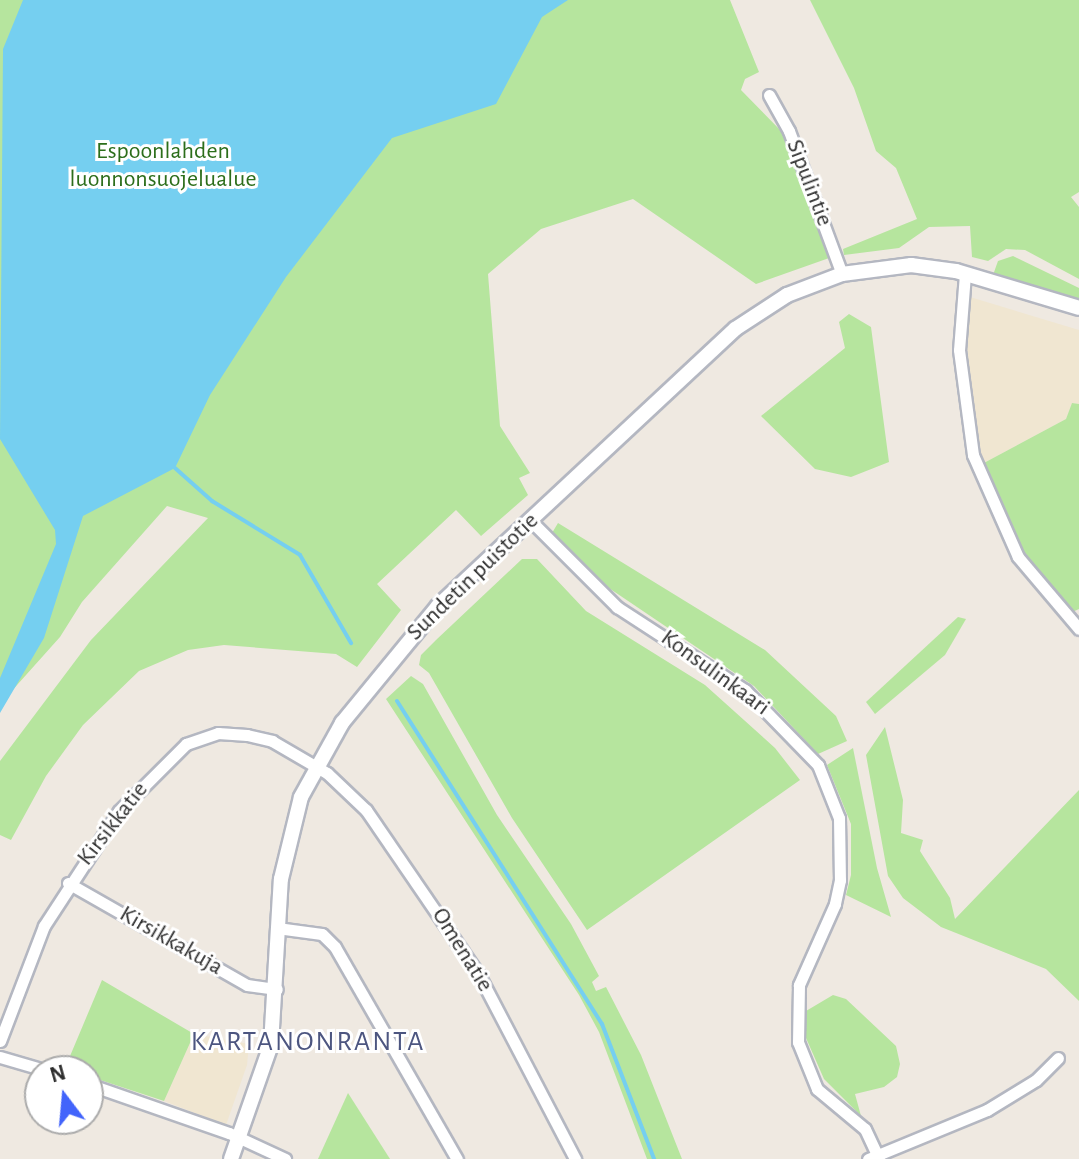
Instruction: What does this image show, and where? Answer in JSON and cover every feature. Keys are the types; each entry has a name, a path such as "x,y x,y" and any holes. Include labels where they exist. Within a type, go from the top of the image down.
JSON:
{"street":[{"name":"Sipulintie","path":"769,95 789,131 842,274"},
{"name":"Sundetin puistotie","path":"231,1159 242,1139 266,1068 277,989 281,879 314,766 415,630 735,329 787,295 842,274 904,265 965,274 1079,308"},
{"path":"965,274 959,350 973,455 1018,557 1079,629"},
{"name":"Konsulinkaari","path":"531,521 617,607 745,690 818,765 839,818 840,880 835,904 799,985 798,1042 817,1089 865,1129 875,1158"},
{"name":"Kirsikkatie","path":"0,1041 26,966 68,883 119,811 186,744 218,733 247,735 272,741 314,766"},
{"name":"Omenatie","path":"314,766 341,783 366,810 441,914 517,1040 575,1159"},
{"name":"Kirsikkakuja","path":"68,883 247,985 277,989"},
{"path":"277,928 322,934 335,947 457,1159"},
{"path":"0,1057 24,1064"},
{"path":"875,1158 987,1110 1036,1080 1058,1058"},
{"path":"104,1090 242,1139 285,1159"}],"shaded area":[{"path":"970,297 1079,330 1079,404 1072,403 1066,419 982,464 966,374"},
{"path":"194,1034 249,1044 247,1065 226,1125 164,1101"}],"green space":[{"path":"0,0 730,0 759,72 745,79 741,90 784,134 832,257 756,284 633,199 541,229 488,274 500,426 530,473 519,478 528,495 481,536 456,510 377,584 401,610 357,667 336,654 224,645 188,650 139,671 83,725 46,776 11,840 0,835 0,761 91,640 208,518 167,506 82,602 60,637 9,694 0,695"},
{"path":"810,0 1079,0 1079,192 1071,197 1079,207 1079,279 1025,250 1006,249 988,261 972,257 970,226 929,227 899,248 844,255 843,249 917,219 896,168 876,151 854,88"},
{"path":"1013,256 1079,288 1079,303 993,275 998,261"},
{"path":"849,314 871,327 889,462 851,477 815,469 761,416 845,348 839,322"},
{"path":"1072,403 1079,404 1079,609 1070,613 1011,534 982,464 1066,419"},
{"path":"558,523 765,650 836,716 847,741 818,754 754,686 597,580 552,533"},
{"path":"522,559 537,559 586,611 705,685 775,748 800,780 587,930 512,818 429,673 419,665 421,655"},
{"path":"958,617 966,619 945,655 875,714 866,702"},
{"path":"411,676 423,684 497,815 571,924 599,976 592,982 596,991 606,987 641,1055 682,1159 647,1159 599,1032 579,995 386,699"},
{"path":"885,727 903,800 901,833 923,840 920,851 950,898 955,919 1079,790 1079,1001 1046,969 941,927 903,898 888,876 866,755"},
{"path":"853,748 877,868 891,917 846,895 851,875 851,824 827,765"},
{"path":"102,980 194,1034 164,1101 104,1081 104,1055 70,1055"},
{"path":"833,995 846,999 896,1046 900,1064 897,1077 884,1087 855,1094 861,1116 824,1079 806,1038 806,1011"},
{"path":"348,1093 390,1159 318,1159"}],"water":[{"name":"Espoonlahden luonnonsuojelualue","path":"23,0 568,0 542,17 496,104 392,138 286,277 210,395 175,468 83,516 44,638 0,713 0,678 56,544 55,530 0,439 3,49"}],"waterway":[{"path":"175,468 212,501 300,555 351,643"},
{"path":"397,701 602,1024 654,1159"}],"district":[{"name":"KARTANONRANTA","path":"308,1042"}]}
